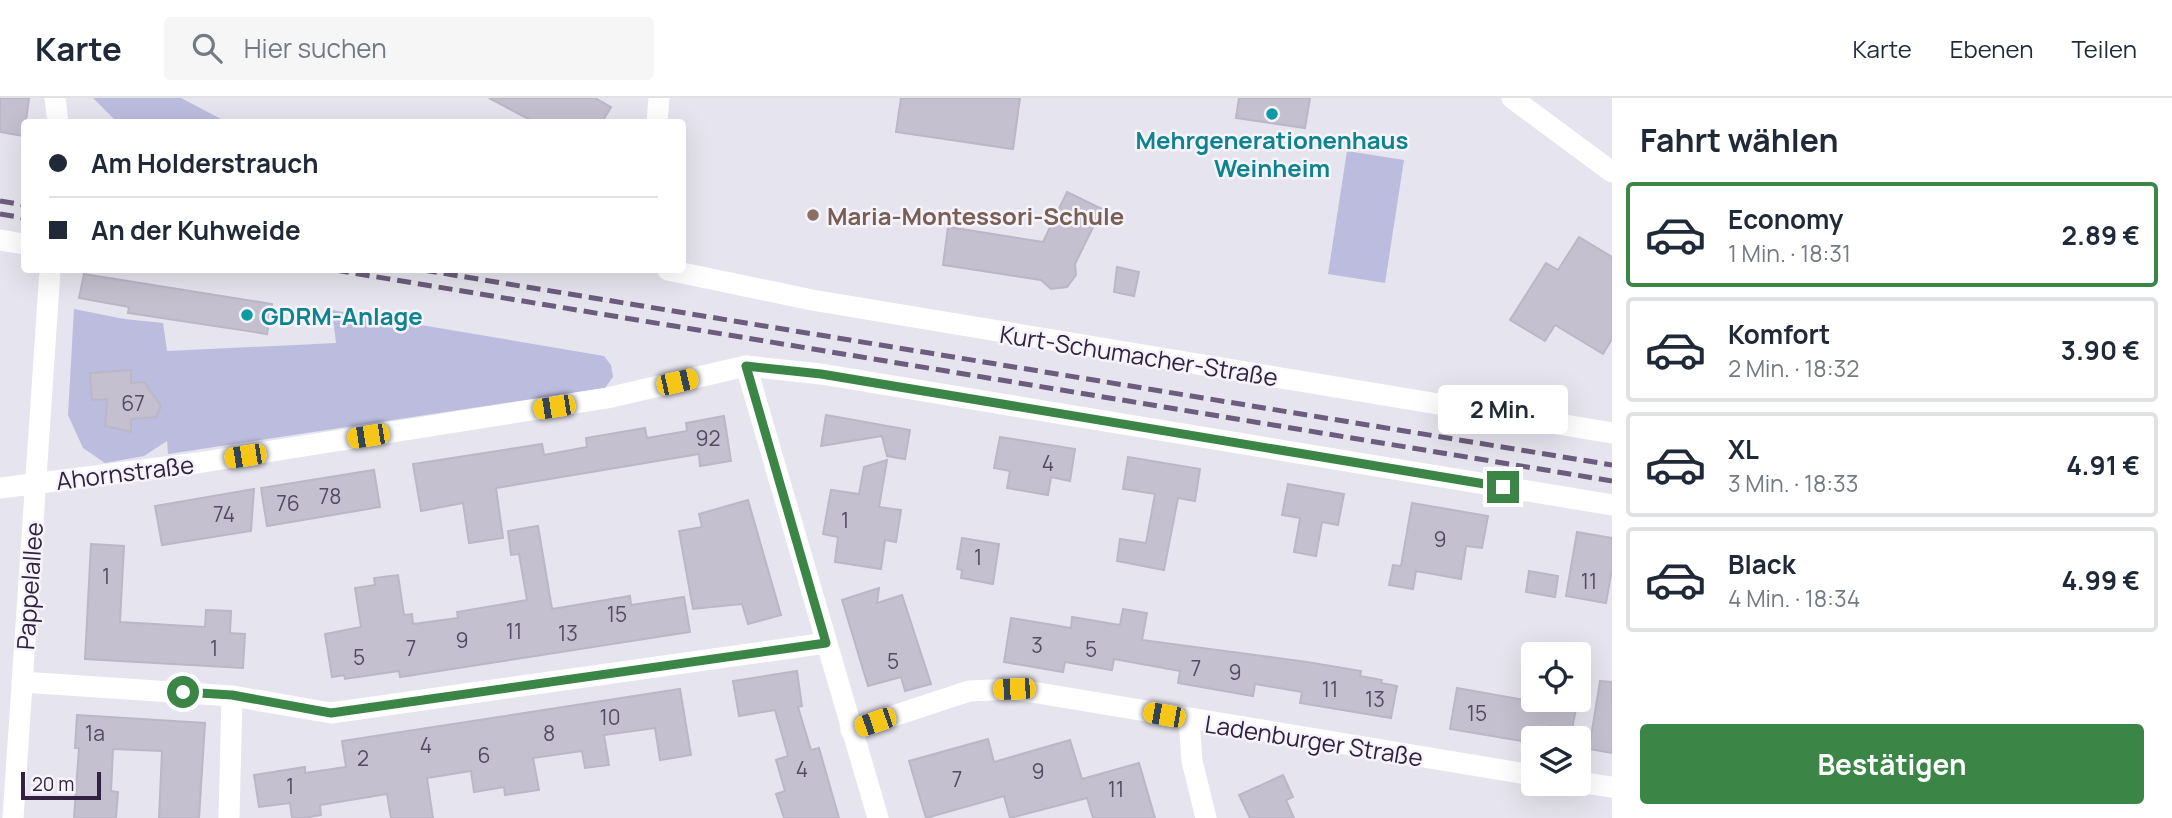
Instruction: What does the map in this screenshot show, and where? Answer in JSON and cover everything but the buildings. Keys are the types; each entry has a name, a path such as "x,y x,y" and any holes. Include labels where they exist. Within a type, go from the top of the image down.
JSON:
{"street":[{"path":"55,98 58,119"},
{"path":"657,119 659,98"},
{"path":"1512,98 1612,172"},
{"path":"0,240 21,244"},
{"name":"Pappelallee","path":"13,818 50,273"},
{"name":"Kurt-Schumacher-Straße","path":"682,273 812,300 1612,433"},
{"path":"746,366 878,818"},
{"name":"Ahornstraße","path":"0,488 197,463 594,401 746,366 821,374 1612,505"},
{"path":"22,682 232,695 331,713 826,643"},
{"name":"Ladenburger Straße","path":"851,730 969,691 1014,689 1521,773"},
{"path":"229,818 232,695"},
{"path":"1189,719 1192,761 1206,818"},
{"path":"1591,784 1612,787"}],"shaded area":[{"path":"93,98 181,98 221,119 114,119"},
{"path":"1347,151 1404,160 1385,283 1328,274"},
{"path":"74,309 124,319 163,323 167,351 336,343 332,310 604,356 611,365 613,377 605,388 168,454 167,441 144,456 105,463 83,448 68,415"}],"railway":[{"path":"0,201 21,204"},
{"path":"0,214 21,218"},
{"path":"353,273 1612,481"},
{"path":"441,273 1612,465"}],"place":[{"name":"Mehrgenerationenhaus Weinheim","path":"1272,114"},
{"name":"Maria-Montessori-Schule","path":"813,215"},
{"name":"GDRM-Anlage","path":"247,315"}],"route":[{"path":"183,692 232,695 331,713 826,643 746,366 821,374 1503,487"}]}
